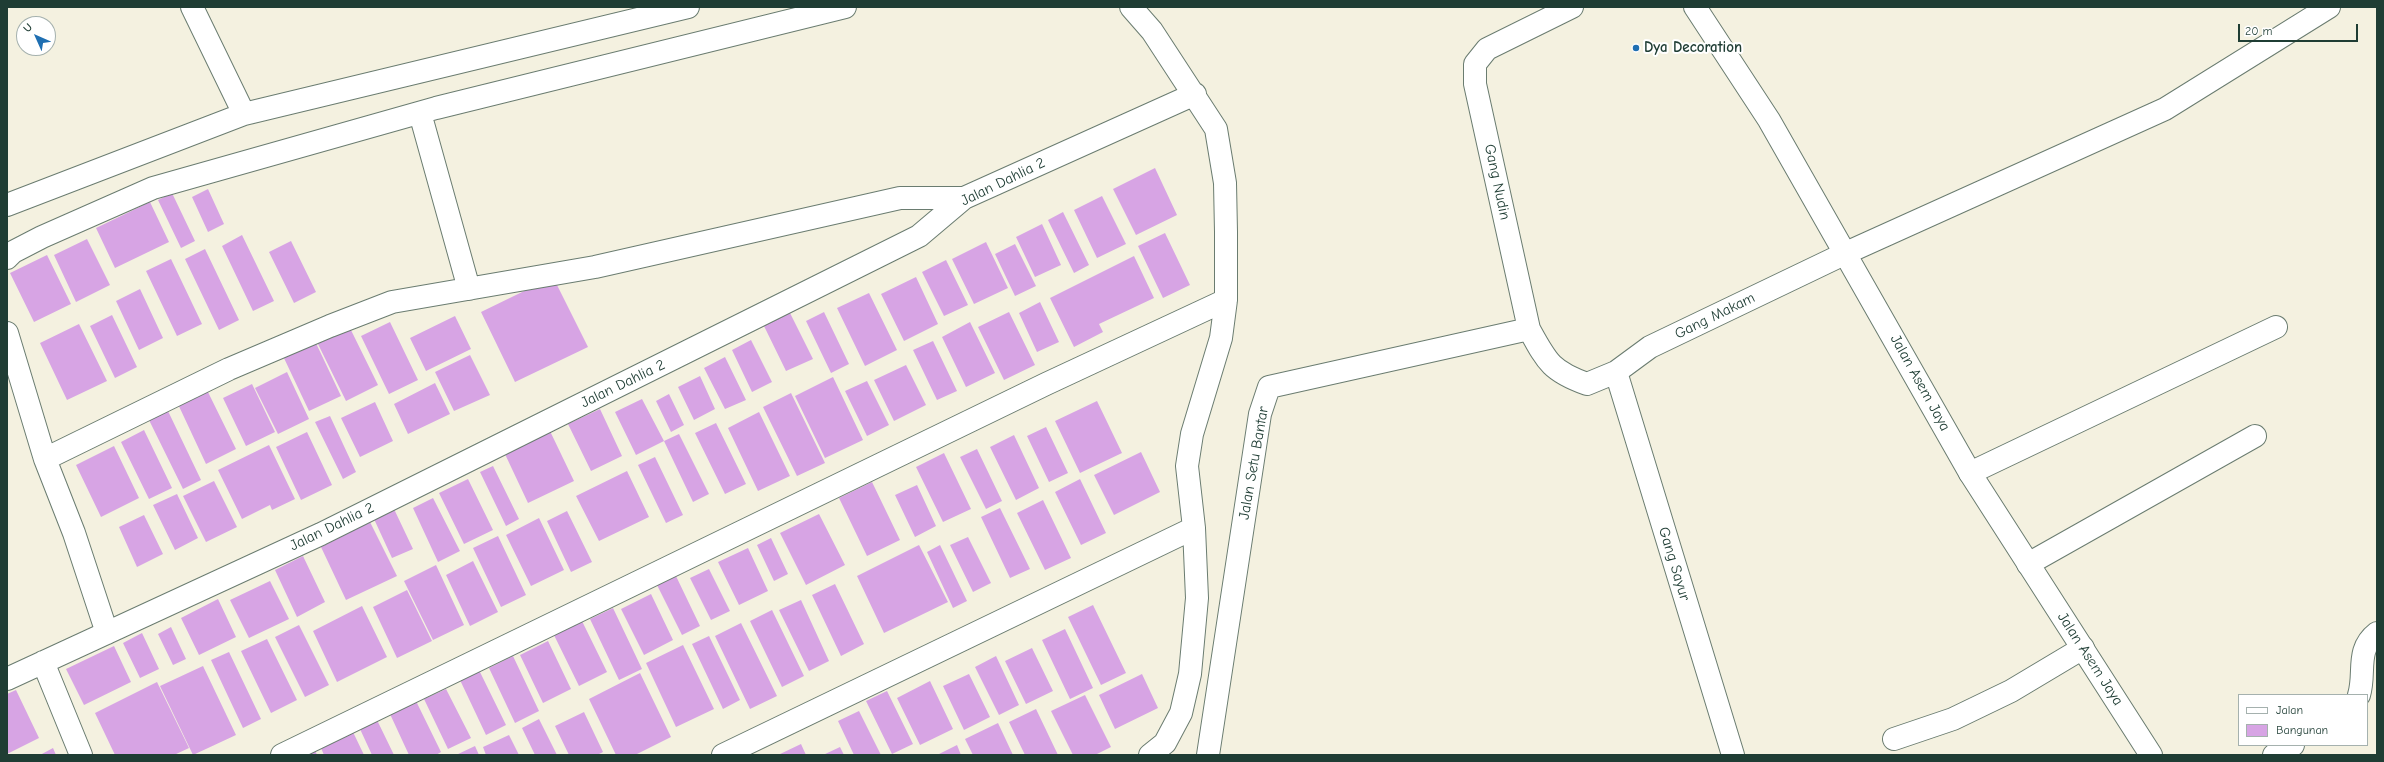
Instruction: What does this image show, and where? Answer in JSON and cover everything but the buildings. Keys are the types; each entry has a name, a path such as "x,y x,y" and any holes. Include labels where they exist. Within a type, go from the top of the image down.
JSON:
{"street":[{"path":"192,7 244,114"},
{"path":"7,205 244,114 688,7"},
{"path":"7,258 13,252 42,237 154,188 420,113 845,7"},
{"path":"1131,7 1152,31 1195,94 1216,129 1225,183 1226,300 1221,338 1192,434 1187,466 1194,528 1197,598 1190,674 1181,713 1165,743 1150,755"},
{"name":"Gang Nudin","path":"1572,7 1488,49 1475,64 1475,84 1529,329 1544,358 1564,375 1587,384"},
{"name":"Jalan Asem Jaya","path":"1695,7 1769,120 1846,253 1970,474 2151,755"},
{"name":"Gang Makam","path":"1587,384 1616,372 1650,347 1846,253 2165,109 2329,7"},
{"name":"Jalan Dahlia 2","path":"7,679 321,534 919,236 964,198 1195,94"},
{"path":"420,113 469,289"},
{"path":"45,458 229,369 330,326 392,302 595,267 900,198 964,198"},
{"path":"282,755 1039,388 1226,300"},
{"path":"1970,474 2276,327"},
{"name":"Jalan Setu Bantar","path":"1208,755 1260,414 1269,387 1529,329"},
{"path":"7,333 45,458 74,533 107,633"},
{"name":"Gang Sayur","path":"1616,372 1733,755"},
{"path":"2028,564 2255,436"},
{"path":"723,755 1194,528"},
{"path":"2359,694 2361,687 2362,652 2377,633"},
{"path":"1894,739 1953,719 1998,698 2083,648"},
{"path":"43,662 81,755"},
{"path":"2274,755 2291,746"}],"place":[{"name":"Dya Decoration","path":"1636,48"}]}
